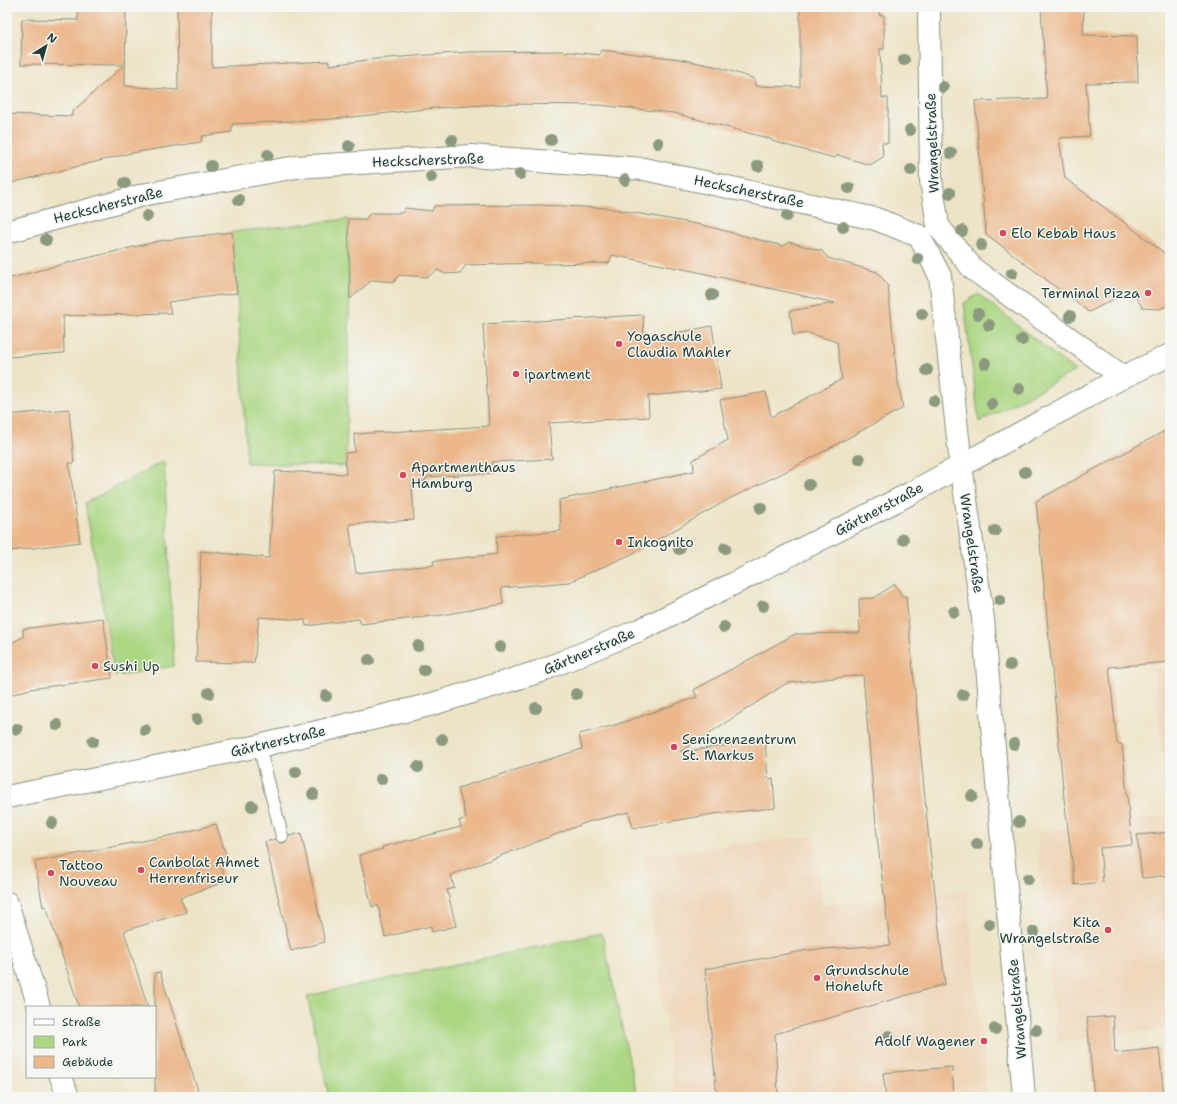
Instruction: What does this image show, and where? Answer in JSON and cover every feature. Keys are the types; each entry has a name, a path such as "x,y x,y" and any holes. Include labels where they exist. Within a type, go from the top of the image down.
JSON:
{"street":[{"name":"Wrangelstraße","path":"929,7 931,180 938,226"},
{"name":"Heckscherstraße","path":"7,232 147,194 296,167 471,156 644,168 876,219 919,236"},
{"path":"919,236 938,226 973,269 1123,377"},
{"name":"Wrangelstraße","path":"919,236 940,276 961,465 983,619 1024,1097"},
{"name":"Gärtnerstraße","path":"7,797 259,746 429,705 538,672 642,629 743,579 961,465 1123,377 1170,355"},
{"path":"7,903 40,1006"},
{"path":"61,1078 68,1097"}],"lane":[{"path":"259,746 282,836"}],"shaded area":[{"name":"Kita Wrangelstraße","path":"1170,668 1170,1028 1057,1042 1037,832 1168,816 1154,669"},
{"name":"Grundschule Hoheluft","path":"814,836 823,905 967,891 987,1097 675,1097 643,855"}],"green space":[{"path":"348,219 350,286 346,466 247,463 232,232"},
{"path":"978,294 1075,371 979,422 964,303"},
{"path":"164,461 174,666 115,676 85,503"},
{"path":"602,933 637,1097 329,1097 307,996"}],"building":[{"path":"78,7 126,7 125,86 178,90 177,7 212,7 212,67 329,61 329,65 375,59 469,52 561,51 600,55 601,50 680,59 718,67 755,79 755,86 800,87 800,7 879,7 879,15 884,15 884,49 880,49 882,98 888,98 888,143 882,143 883,157 870,165 837,155 835,158 793,147 772,141 771,139 674,113 599,105 500,104 436,108 332,119 232,124 232,132 202,136 201,142 131,153 7,184 7,114 72,116 72,112 124,65 21,64 22,19 78,20"},
{"path":"1041,7 1084,7 1083,35 1137,36 1138,82 1086,83 1090,136 1059,138 1065,178 1170,257 1170,304 1160,309 1143,308 1131,290 1089,312 986,234 975,101 1047,99"},
{"path":"538,205 608,208 702,225 783,246 789,242 822,251 828,258 877,272 888,285 897,376 903,408 795,467 729,499 634,553 569,582 501,588 503,604 442,615 361,624 359,619 306,626 305,620 259,617 254,663 196,662 201,551 269,558 275,471 346,474 345,453 355,452 354,434 489,426 483,324 643,315 644,339 712,326 721,389 648,396 649,417 549,423 552,459 492,462 492,473 426,477 426,481 412,482 414,520 349,524 356,573 434,565 433,561 497,554 496,536 561,531 559,500 694,471 693,460 728,440 720,400 766,392 771,417 842,379 837,342 809,333 793,335 790,311 835,303 693,271 612,255 609,263 466,265 460,273 445,274 438,270 427,277 399,275 394,282 372,280 350,299 348,219 366,219 370,213 402,213 405,208 432,211 434,206"},
{"path":"232,232 237,293 168,302 171,313 63,316 64,353 9,357 7,279 159,241"},
{"path":"69,409 74,463 69,463 80,542 10,551 7,534 7,415"},
{"path":"1170,428 1170,662 1109,667 1117,744 1122,744 1132,845 1100,848 1103,882 1075,885 1064,798 1036,501"},
{"path":"895,584 902,596 906,596 928,831 945,984 775,1034 778,1097 717,1097 705,969 808,950 890,945 877,836 863,675 787,683 680,752 765,740 768,779 773,778 775,808 713,814 633,828 629,812 588,822 451,875 454,888 447,890 456,926 432,932 431,926 385,937 378,905 372,907 359,855 383,849 382,847 461,827 459,821 466,818 458,788 582,749 579,734 612,726 697,697 694,690 795,634 860,633 859,599 874,598"},
{"path":"103,618 112,678 30,689 7,696 7,645 23,637 23,629"},
{"path":"216,824 226,855 218,859 226,881 180,898 186,912 124,931 148,1006 79,1006 46,906 43,907 35,862 178,834"},
{"path":"1170,832 1170,875 1142,878 1137,835"},
{"path":"301,833 325,942 291,951 265,842 276,839 280,843 283,843 287,841 289,836"},
{"path":"160,972 200,1097 155,1097 155,973"},
{"path":"1113,1016 1115,1053 1159,1048 1164,1097 1094,1097 1087,1018"},
{"path":"952,1067 954,1097 886,1097 883,1073"}],"place":[{"name":"Elo Kebab Haus","path":"1003,233"},
{"name":"Terminal Pizza","path":"1148,293"},
{"name":"Yogaschule Claudia Mahler","path":"619,344"},
{"name":"ipartment","path":"516,374"},
{"name":"Apartmenthaus Hamburg","path":"403,475"},
{"name":"Inkognito","path":"619,542"},
{"name":"Sushi Up","path":"95,666"},
{"name":"Seniorenzentrum St. Markus","path":"674,747"},
{"name":"Canbolat Ahmet Herrenfriseur","path":"141,870"},
{"name":"Tattoo Nouveau","path":"51,873"},
{"name":"Kita Wrangelstraße","path":"1108,930"},
{"name":"Grundschule Hoheluft","path":"817,978"},
{"name":"Adolf Wagener","path":"984,1041"}]}
